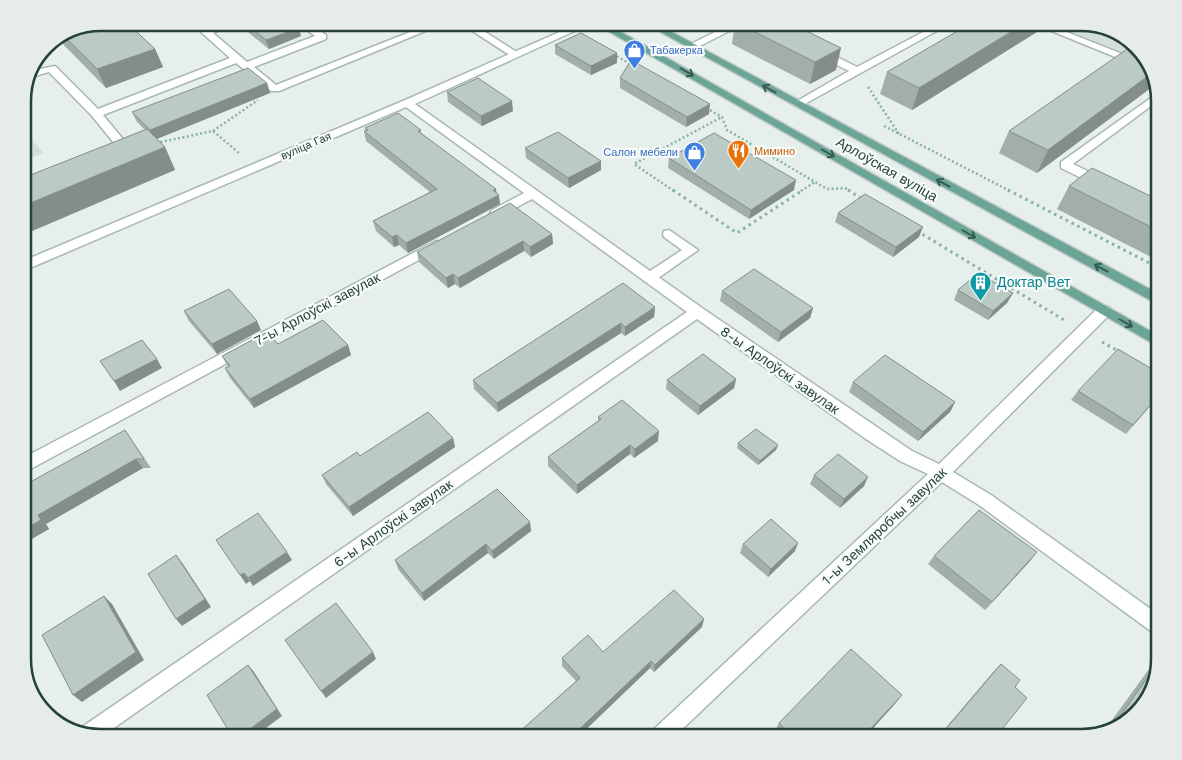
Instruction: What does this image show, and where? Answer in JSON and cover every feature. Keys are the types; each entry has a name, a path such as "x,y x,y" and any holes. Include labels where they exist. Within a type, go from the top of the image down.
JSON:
{"main road":[{"name":"Арлоўская вуліца","path":"615,31 1151,337"},
{"name":"Арлоўская вуліца","path":"665,31 1151,296"}],"street":[{"path":"247,66 322,37 314,31"},
{"path":"206,32 275,88 418,31"},
{"path":"479,31 515,54"},
{"name":"вуліца Гая","path":"31,263 407,102 567,31"},
{"path":"692,46 722,31"},
{"path":"797,104 930,31"},
{"path":"1060,31 1141,65"},
{"path":"813,49 857,71"},
{"path":"96,114 237,58"},
{"path":"37,72 51,68 96,114 125,150 108,156"},
{"path":"1117,190 1065,165 1151,101"},
{"name":"8-ы Арлоўскі завулак","path":"407,102 649,278 872,434 906,456 941,473 985,500 1151,620"},
{"path":"480,222 533,194"},
{"path":"649,278 691,250 669,234"},
{"name":"7-ы Арлоўскі завулак","path":"31,462 445,240"},
{"name":"1-ы Земляробчы завулак","path":"670,729 941,473 1104,311"},
{"name":"6-ы Арлоўскі завулак","path":"97,729 697,312"}],"path":[{"path":"201,31 206,32"},
{"path":"612,54 637,68"},
{"path":"857,71 899,134"},
{"path":"125,150 213,131 275,88"},
{"path":"705,107 722,117 727,130 827,189 844,188 870,203"},
{"path":"722,117 634,164 737,233 816,182"},
{"path":"883,126 1151,264"},
{"path":"213,131 240,154"},
{"path":"913,229 1126,356"}],"shaded area":[{"path":"1070,31 1090,32 1112,38 1135,57"},
{"path":"31,138 43,153 31,158"}],"building":[{"path":"136,31 155,49 97,69 68,40 92,32"},
{"path":"255,31 291,31 266,40"},
{"path":"753,31 806,31 841,48 815,62"},
{"path":"958,31 1012,31 919,88 887,72"},
{"path":"581,33 617,53 591,66 555,45"},
{"path":"1127,49 1144,70 1146,77 1048,150 1009,131"},
{"path":"631,60 710,104 687,117 620,78"},
{"path":"248,68 267,83 150,130 132,112"},
{"path":"478,78 512,101 481,116 447,92"},
{"path":"398,113 421,130 418,131 496,189 493,190 499,195 406,243 397,235 392,237 373,221 437,189 364,131 368,130 365,128"},
{"path":"147,129 165,147 31,203 31,175"},
{"path":"558,132 601,161 568,178 525,148"},
{"path":"714,133 796,180 751,210 669,158"},
{"path":"1092,168 1151,196 1151,227 1069,186"},
{"path":"865,194 923,227 896,247 838,213"},
{"path":"510,203 552,234 530,247 523,241 458,278 453,274 446,278 417,252"},
{"path":"754,269 813,308 781,332 722,291"},
{"path":"978,273 1013,293 993,311 958,290"},
{"path":"623,283 655,307 625,327 621,323 497,403 473,380"},
{"path":"229,289 257,321 212,344 184,311"},
{"path":"323,320 348,345 250,399 225,368 230,366 222,356 267,332 278,344"},
{"path":"142,340 157,359 114,381 100,361"},
{"path":"1118,349 1151,368 1151,404 1133,425 1078,391"},
{"path":"703,354 736,379 700,406 667,380"},
{"path":"885,355 955,402 923,432 853,382"},
{"path":"622,400 659,431 635,449 630,445 577,485 548,457 601,419 598,417"},
{"path":"428,412 453,438 349,507 322,475 357,452 360,456"},
{"path":"756,429 778,445 760,461 738,443"},
{"path":"125,430 144,459 136,459 38,515 41,520 31,526 31,482"},
{"path":"838,454 868,477 844,499 814,475"},
{"path":"497,489 530,522 492,551 486,544 422,593 395,560"},
{"path":"979,510 1037,552 992,602 934,556"},
{"path":"258,513 287,552 248,578 244,573 240,575 216,540"},
{"path":"771,519 798,543 771,569 743,544"},
{"path":"176,555 205,599 176,619 148,574"},
{"path":"674,590 704,619 655,665 651,661 579,729 523,729 580,678 562,658 588,635 603,652"},
{"path":"104,596 136,652 73,695 42,635"},
{"path":"336,603 373,652 321,691 285,640"},
{"path":"851,649 902,695 870,729 785,729 779,723"},
{"path":"1001,664 1020,680 1015,687 1027,698 1002,729 946,729"},
{"path":"248,665 277,709 250,729 228,729 207,695"},
{"path":"1148,677 1139,698 1119,717"}],"place":[{"name":"Табакерка","path":"634,69"},
{"name":"Мимино","path":"738,170"},
{"name":"Салон мебели","path":"694,171"},
{"name":"Доктар Вет","path":"981,301"}]}
